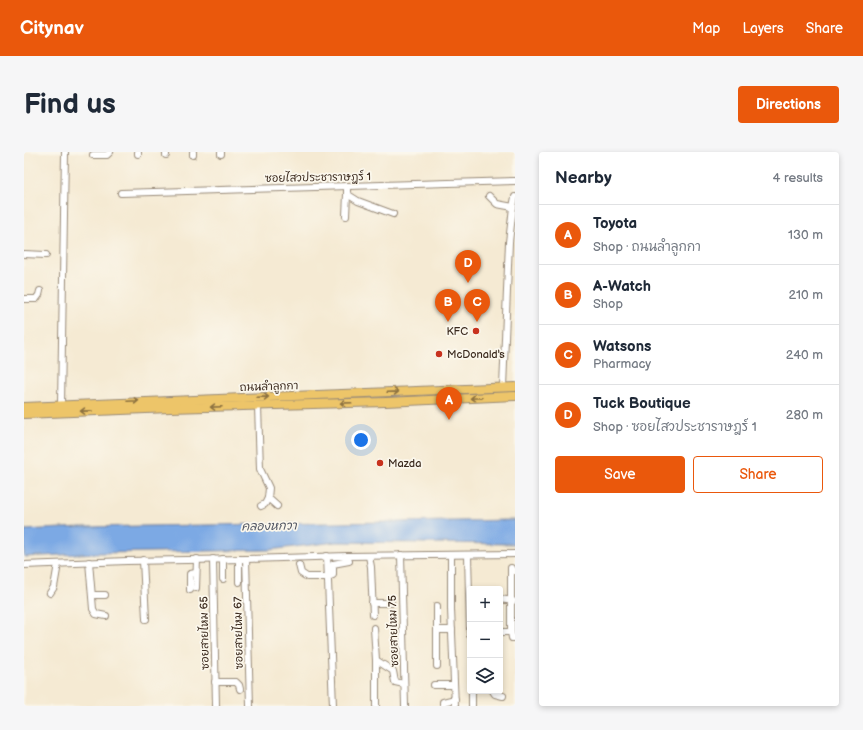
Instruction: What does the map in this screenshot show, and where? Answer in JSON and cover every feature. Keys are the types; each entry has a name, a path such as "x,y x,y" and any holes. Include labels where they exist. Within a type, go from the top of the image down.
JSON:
{"main road":[{"name":"ถนนลำลูกกา","path":"24,406 515,387"},
{"name":"ถนนลำลูกกา","path":"24,414 386,402 515,396"}],"street":[{"path":"61,405 65,152"},
{"path":"93,156 107,155 110,152"},
{"name":"ซอยไสวประชาราษฎร์ 1","path":"121,193 515,181"},
{"path":"346,216 347,186"},
{"path":"347,194 358,201 393,214"},
{"path":"489,196 497,204 513,207"},
{"path":"503,388 513,207 515,197"},
{"path":"24,254 46,255"},
{"path":"24,300 36,299 40,291"},
{"path":"258,406 260,468 269,488 268,498 265,504 261,506"},
{"path":"268,498 277,506"},
{"path":"24,565 143,560 246,559 377,555 515,554"},
{"path":"371,567 377,555"},
{"name":"ซอยสายไหม 75","path":"401,555 405,706"},
{"path":"443,706 443,702 445,700 455,703 451,555"},
{"path":"468,555 470,622"},
{"path":"327,556 332,706"},
{"path":"369,556 371,567 373,615"},
{"path":"193,589 190,574 196,573 197,559"},
{"name":"ซอยสายไหม 65","path":"213,559 216,706"},
{"path":"223,559 223,579"},
{"path":"239,559 239,582"},
{"name":"ซอยสายไหม 67","path":"246,559 250,706"},
{"path":"143,560 146,619"},
{"path":"299,565 301,573 307,577 328,577 333,575 333,564 349,561"},
{"path":"90,562 93,611 99,615 106,616"},
{"path":"50,593 54,588 58,564"},
{"path":"511,568 513,601 511,632 512,638 515,638"},
{"path":"92,596 105,595"},
{"path":"503,599 513,601"},
{"path":"372,603 391,603"},
{"path":"437,606 438,666"},
{"path":"374,628 376,706"},
{"path":"437,630 452,630"},
{"path":"503,632 511,632"},
{"path":"376,660 393,671 395,682 404,684"},
{"path":"215,682 236,682 240,689"},
{"path":"434,685 454,685"},
{"path":"472,694 472,706"},
{"path":"495,694 503,696"}],"water":[{"name":"คลองหกวา","path":"515,520 515,544 336,542 269,550 98,553 24,557 24,530 81,527"}],"place":[{"name":"Tuck Boutique","path":"468,283"},
{"name":"A-Watch","path":"448,322"},
{"name":"Watsons","path":"477,322"},
{"name":"KFC","path":"476,331"},
{"name":"McDonald's","path":"439,354"},
{"name":"Toyota","path":"449,420"},
{"name":"Mazda","path":"380,463"}]}
